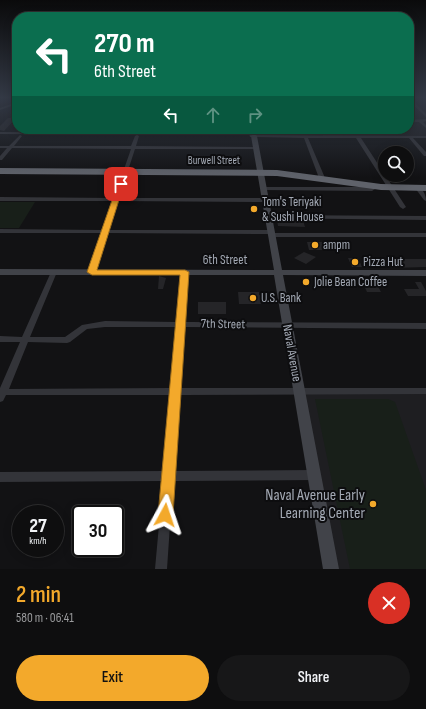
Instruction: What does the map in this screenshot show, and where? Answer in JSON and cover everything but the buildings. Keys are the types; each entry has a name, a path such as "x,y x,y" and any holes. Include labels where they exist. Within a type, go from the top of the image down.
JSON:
{"highway":[{"name":"Burwell Street","path":"0,171 261,172 391,187 422,188"}],"street":[{"path":"2,133 12,132"},
{"path":"2,133 12,133"},
{"path":"164,134 245,134"},
{"name":"Naval Avenue","path":"257,134 257,148 261,172 331,569"},
{"path":"273,134 306,136 426,137"},
{"path":"0,159 20,136"},
{"path":"92,272 137,136"},
{"path":"306,136 322,178"},
{"path":"358,137 403,207"},
{"path":"410,137 426,155"},
{"path":"0,148 257,148"},
{"path":"422,188 426,199"},
{"path":"264,189 372,189"},
{"path":"0,199 266,200"},
{"path":"269,217 426,218"},
{"path":"0,231 426,235"},
{"name":"6th Street","path":"0,272 426,273"},
{"path":"54,272 1,395 175,391 426,391"},
{"path":"161,569 185,272"},
{"name":"7th Street","path":"0,339 67,340 80,329 95,324 180,323 426,326"},
{"path":"0,477 314,475"}],"shaded area":[{"path":"414,125 426,125 426,136 323,136 322,134 414,134"},
{"path":"0,202 35,202 19,228 0,228"},
{"name":"Naval Avenue Early Learning Center","path":"299,390 426,391 426,569 331,569"},
{"name":"Naval Avenue Early Learning Center","path":"315,399 388,399 395,402 426,490 426,569 350,569"}],"place":[{"name":"Tom's Teriyaki & Sushi House","path":"254,209"},
{"name":"ampm","path":"315,245"},
{"name":"Pizza Hut","path":"355,262"},
{"name":"Jolie Bean Coffee","path":"306,282"},
{"name":"U.S. Bank","path":"253,298"},
{"name":"Naval Avenue Early Learning Center","path":"373,504"}],"route":[{"path":"121,184 92,272 185,272 165,515"}]}
